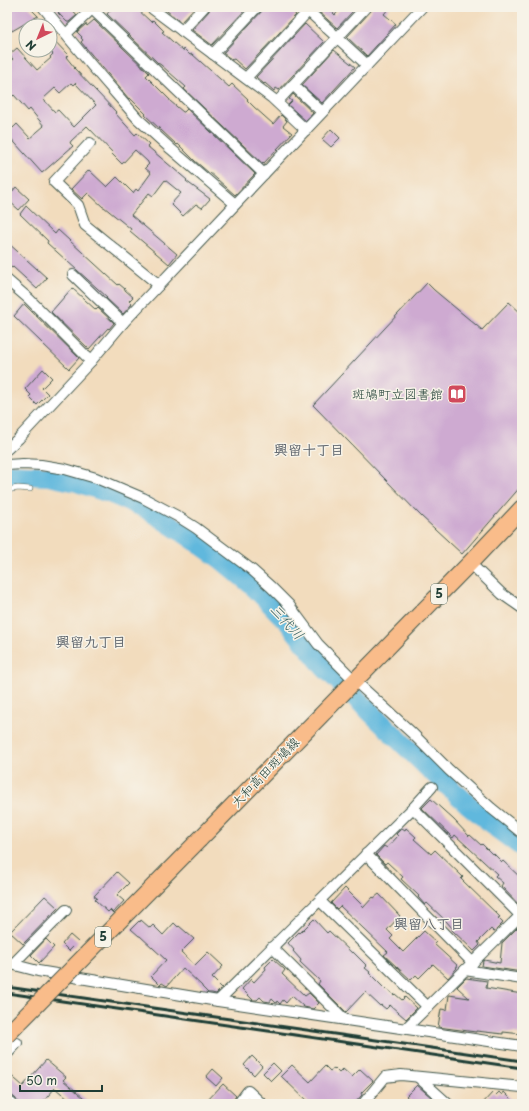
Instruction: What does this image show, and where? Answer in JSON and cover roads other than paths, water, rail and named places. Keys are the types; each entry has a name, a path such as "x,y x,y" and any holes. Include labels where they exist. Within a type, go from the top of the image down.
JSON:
{"main road":[{"name":"大和高田斑鳩線","path":"12,1039 199,840 522,508"}],"street":[{"path":"43,7 138,119 235,204"},
{"path":"150,7 272,98 306,130"},
{"path":"182,31 204,7"},
{"path":"213,54 257,7"},
{"path":"277,102 366,7"},
{"path":"66,34 93,8 264,174"},
{"path":"246,78 308,8 337,38 367,65"},
{"path":"7,449 91,361 123,323 420,8"},
{"path":"293,85 322,112"},
{"path":"90,143 54,182 78,205 85,224 159,285"},
{"path":"73,275 123,323"},
{"path":"7,280 91,361"},
{"path":"7,465 41,465 96,478 143,498 178,516 225,549 252,570 289,605 318,644 354,680 412,733 449,770 491,808 522,833"},
{"path":"470,562 502,594 522,608"},
{"path":"218,1001 413,808 432,787"},
{"path":"406,1028 521,914 413,808"},
{"path":"366,854 473,962"},
{"path":"320,900 428,1007"},
{"path":"10,963 66,910"},
{"path":"272,947 345,1020"},
{"path":"10,963 38,971 218,1001 522,1046"},
{"path":"465,970 522,979"},
{"path":"7,1054 12,1039"},
{"path":"363,1104 385,1077 418,1077 522,1087"},
{"path":"418,1077 448,1104"},
{"path":"238,1104 248,1091 262,1104"},
{"path":"7,1100 12,1104"}],"lane":[{"path":"7,490 18,488 30,489"}],"waterway":[{"name":"三代川","path":"7,474 48,476 77,482 109,493 145,508 221,559 253,586 289,623 324,667 428,768 469,805 522,847"}],"railway":[{"path":"7,987 522,1061"},
{"path":"7,993 522,1068"}],"place":[{"name":"斑鳩町立図書館","path":"457,394"}],"district":[{"name":"興留十丁目","path":"309,450"},
{"name":"興留九丁目","path":"91,642"},
{"name":"興留八丁目","path":"429,924"}]}
